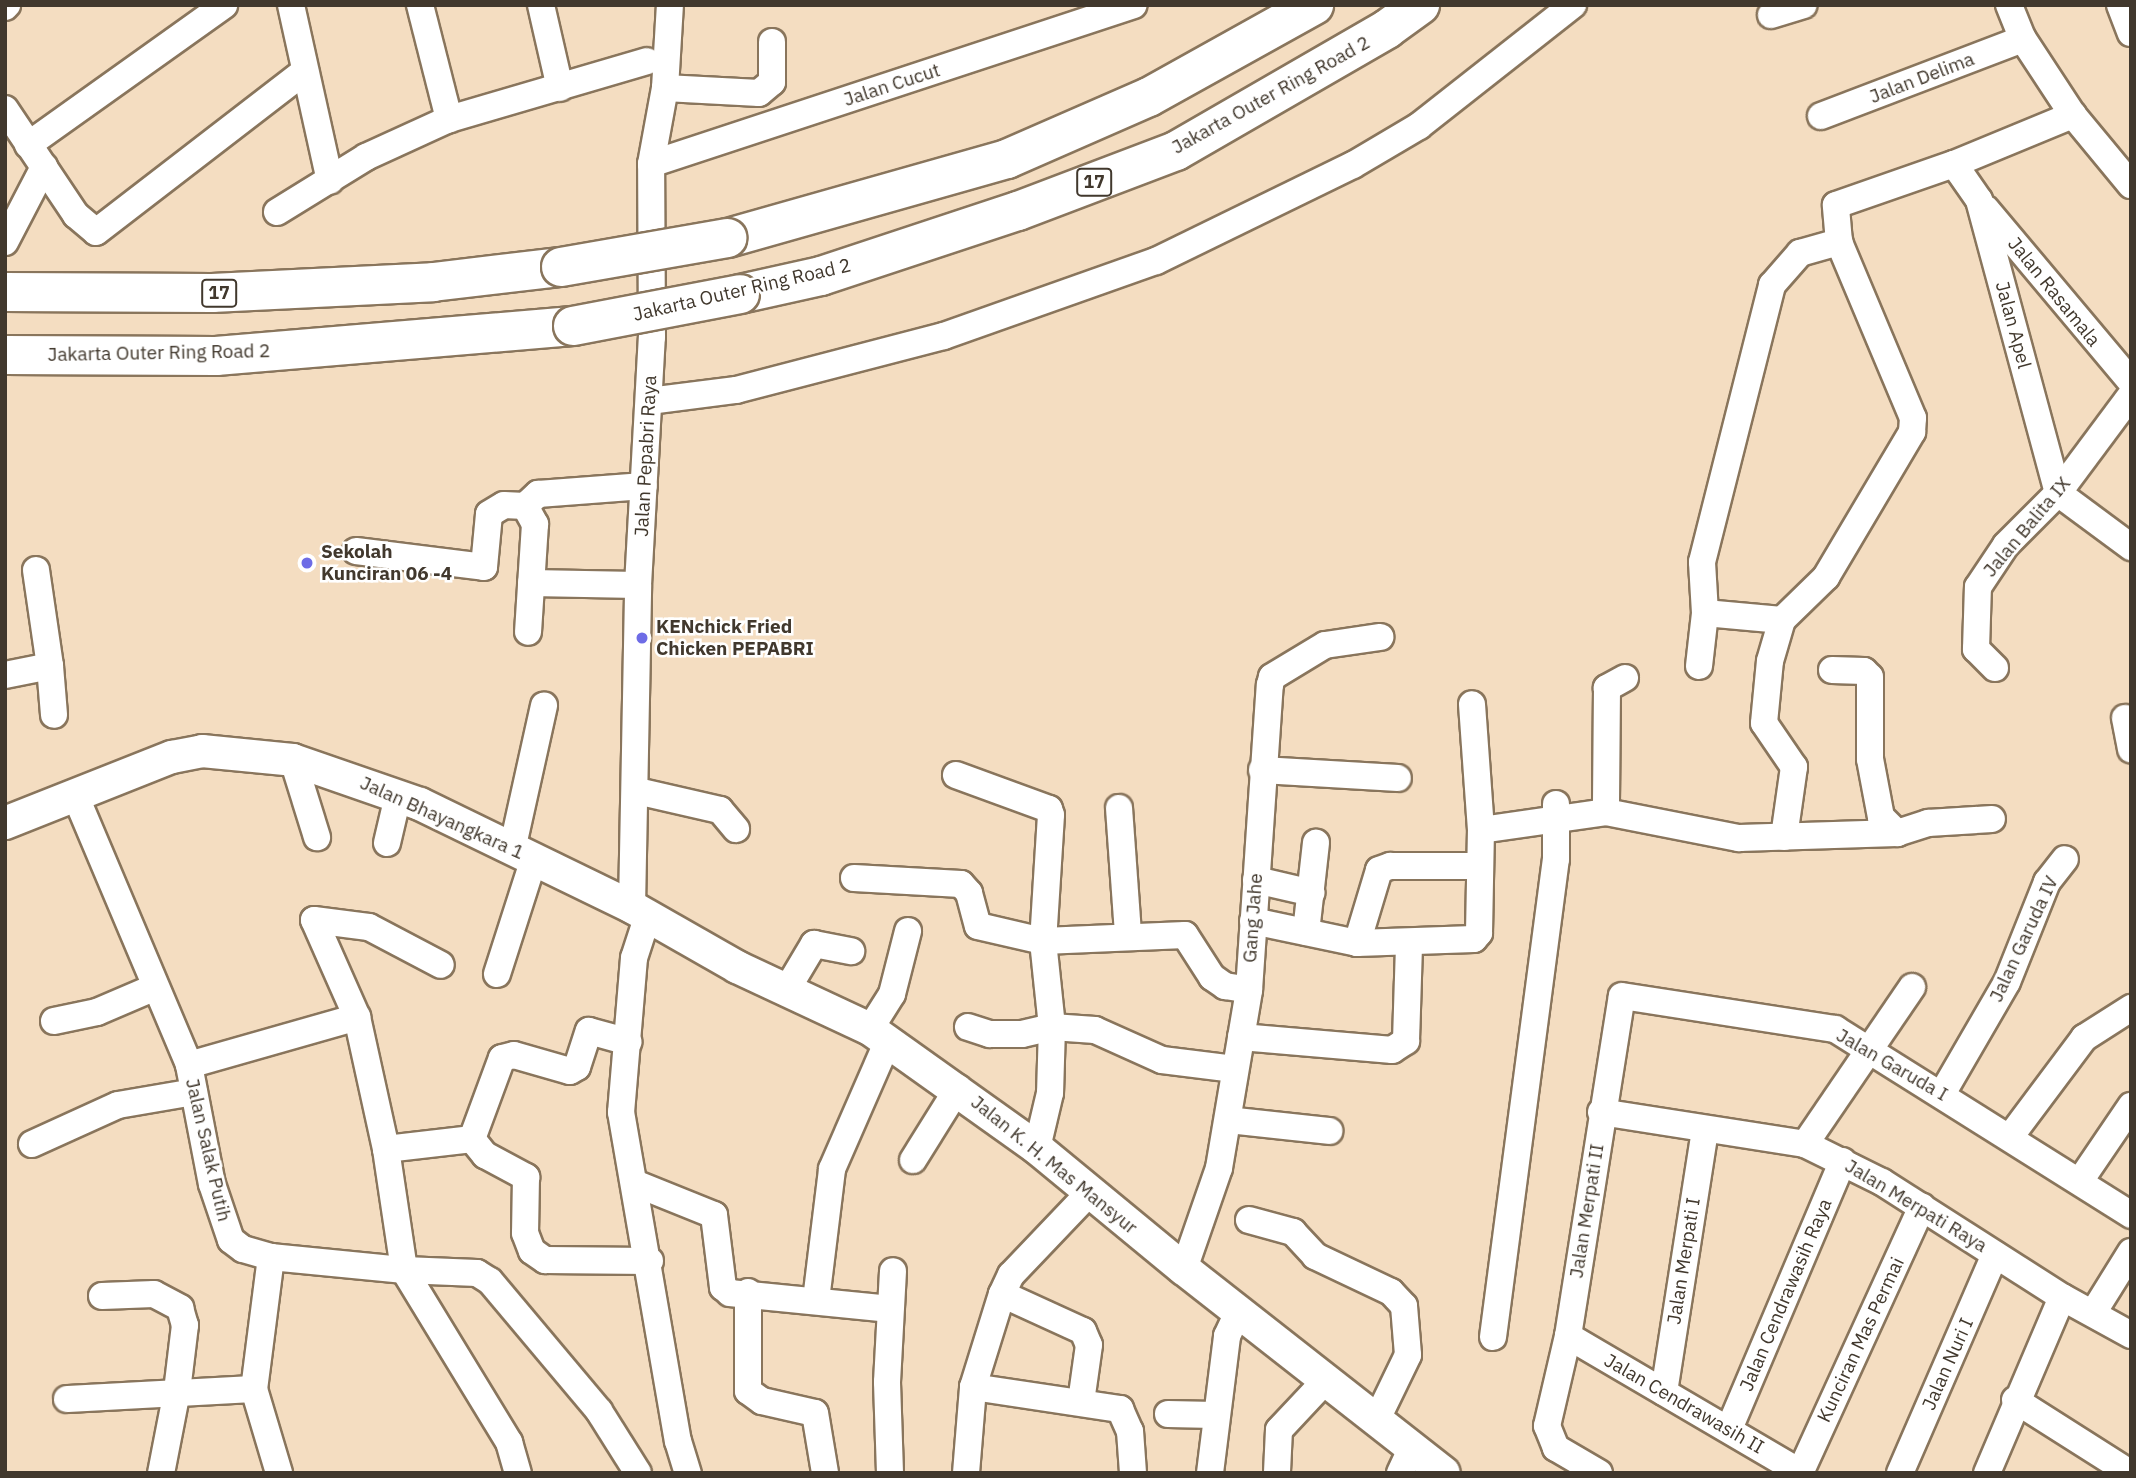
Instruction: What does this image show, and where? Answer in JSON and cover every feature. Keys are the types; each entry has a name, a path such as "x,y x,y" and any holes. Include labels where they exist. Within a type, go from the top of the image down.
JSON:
{"highway":[{"name":"17","path":"5,292 212,293 433,282 561,267 728,238 1007,159 1149,97 1314,5"},
{"name":"Jakarta Outer Ring Road 2","path":"5,355 216,356 573,326 821,276 1018,211 1176,150 1387,29 1420,5"}],"street":[{"path":"28,145 224,5"},
{"path":"291,5 330,181"},
{"path":"420,5 449,119"},
{"path":"541,5 560,88"},
{"name":"Jalan Pepabri Raya","path":"670,5 665,88 650,164 649,401 638,585 637,791 640,913 621,1112 637,1184 678,1441 688,1473"},
{"name":"Jalan Cucut","path":"650,164 1134,5"},
{"path":"649,401 736,390 944,336 1156,261 1353,165 1419,125 1573,5"},
{"path":"1771,15 1803,5"},
{"path":"2009,5 2023,39 2073,115 2131,185"},
{"path":"2120,5 2131,33"},
{"name":"Jalan Delima","path":"1821,116 2023,39"},
{"path":"665,88 759,93 772,82 772,42"},
{"path":"276,212 384,148 449,119 647,61"},
{"path":"5,109 85,226 92,232 102,231 305,71"},
{"path":"1784,837 1794,767 1764,723 1770,661 1783,620 1826,577 1912,432 1910,406 1839,242 1836,205 1954,164 2073,115"},
{"name":"Jalan Apel","path":"1954,164 1979,200 2058,493"},
{"path":"5,242 44,167"},
{"name":"Jalan Rasamala","path":"1979,200 2131,382"},
{"path":"1699,666 1705,613 1702,562 1772,285 1800,253 1839,242"},
{"name":"Jalan Balita IX","path":"1995,668 1976,649 1978,587 2006,545 2058,493 2131,395"},
{"path":"356,551 484,567 489,514 504,505 526,506 538,494 644,485"},
{"path":"2058,493 2131,547"},
{"path":"526,506 535,524 528,632"},
{"path":"36,570 54,715"},
{"path":"531,583 638,585"},
{"path":"1705,613 1783,620"},
{"name":"Gang Jahe","path":"1184,1269 1219,1168 1249,990 1262,770 1272,677 1325,645 1380,637"},
{"path":"5,675 50,666"},
{"path":"1832,670 1864,671 1870,677 1870,759 1881,817 1897,834"},
{"path":"1606,812 1607,688 1625,678"},
{"path":"1252,921 1357,943 1409,945 1474,939 1479,933 1481,831 1472,704"},
{"path":"497,974 523,855 544,706"},
{"path":"2126,718 2131,749"},
{"name":"Jalan Bhayangkara 1","path":"5,823 172,757 202,751 293,760 398,796 640,913"},
{"path":"293,760 317,837"},
{"path":"1262,770 1398,778"},
{"path":"956,775 1049,809 1043,941 1052,1027 1050,1093 1037,1147"},
{"path":"637,791 719,810 736,829"},
{"path":"387,843 398,796"},
{"name":"Jalan Salak Putih","path":"76,797 153,988 189,1065 222,1224 243,1249 271,1257 404,1270 477,1273 490,1281 599,1411 638,1473"},
{"path":"1119,808 1128,935"},
{"path":"1481,831 1556,812 1606,812 1739,838 1897,834 1928,823 1992,819"},
{"path":"1493,1337 1556,859 1556,812"},
{"path":"1306,932 1316,843"},
{"name":"Jalan Garuda IV","path":"1942,1094 2007,982 2047,882 2065,859"},
{"path":"1357,943 1379,870 1390,866 1480,866"},
{"path":"854,878 961,884 969,893 978,926 1043,941 1128,935 1185,935 1212,977 1225,986 1249,990"},
{"path":"1256,880 1312,893"},
{"name":"Jalan K. H. Mas Mansyur","path":"640,913 786,991 879,1035 958,1088 1037,1147 1184,1269 1377,1419 1406,1460 1444,1473"},
{"path":"441,965 369,928 314,920 357,1017 386,1149 404,1270 509,1442 518,1473"},
{"path":"816,1300 832,1169 879,1035 908,931"},
{"path":"786,991 814,944 851,951"},
{"path":"1241,1037 1392,1050 1406,1041 1409,945"},
{"path":"1805,1144 1912,987"},
{"path":"54,1021 97,1012 153,988"},
{"name":"Jalan Garuda I","path":"1622,996 1835,1029 1870,1047 2131,1215"},
{"name":"Jalan Merpati II","path":"1599,1473 1556,1448 1547,1426 1568,1336 1601,1112 1622,996"},
{"path":"2010,1137 2084,1038 2131,1008"},
{"path":"189,1065 357,1017"},
{"path":"968,1027 990,1034 1022,1034 1052,1027 1095,1030 1162,1060 1234,1069"},
{"path":"472,1139 502,1058 514,1055 570,1071 578,1067 590,1030 629,1042"},
{"path":"913,1160 958,1088"},
{"path":"32,1144 118,1105 194,1092"},
{"path":"2080,1181 2131,1105"},
{"name":"Jalan Merpati Raya","path":"1601,1112 1805,1144 1843,1161 1922,1207 2062,1297 2131,1335"},
{"path":"1228,1120 1329,1131"},
{"name":"Jalan Merpati I","path":"1664,1392 1705,1129"},
{"path":"386,1149 472,1139"},
{"path":"472,1139 485,1155 526,1177 526,1233 545,1260 650,1261"},
{"name":"Jalan Cendrawasih Raya","path":"1729,1429 1843,1161"},
{"path":"637,1184 714,1215 723,1287 730,1293 748,1292 890,1309"},
{"path":"966,1473 973,1387 1002,1294 1011,1275 1090,1192"},
{"name":"Kunciran Mas Permai","path":"1800,1473 1922,1207"},
{"path":"1249,1220 1293,1232 1315,1256 1391,1292 1404,1306 1408,1355 1377,1419"},
{"path":"2093,1313 2131,1252"},
{"name":"Jalan Nuri I","path":"1900,1473 1995,1255"},
{"path":"271,1257 254,1389 279,1473"},
{"path":"890,1473 890,1309 893,1271"},
{"path":"748,1292 748,1391 762,1401 815,1413 825,1473"},
{"path":"102,1296 154,1294 180,1308 185,1325 177,1391 161,1473"},
{"path":"1002,1294 1083,1331 1089,1345 1081,1402"},
{"path":"1987,1473 2015,1400 2062,1297"},
{"path":"1210,1473 1227,1336 1238,1312"},
{"name":"Jalan Cendrawasih II","path":"1568,1336 1800,1473"},
{"path":"1276,1472 1279,1430 1326,1380"},
{"path":"973,1387 1120,1409 1130,1431 1133,1473"},
{"path":"67,1399 177,1391 254,1389"},
{"path":"2015,1400 2130,1473"},
{"path":"1168,1414 1216,1415"}],"place":[{"name":"Sekolah Kunciran 06 -4","path":"307,563"},
{"name":"KENchick Fried Chicken PEPABRI","path":"642,638"}]}
